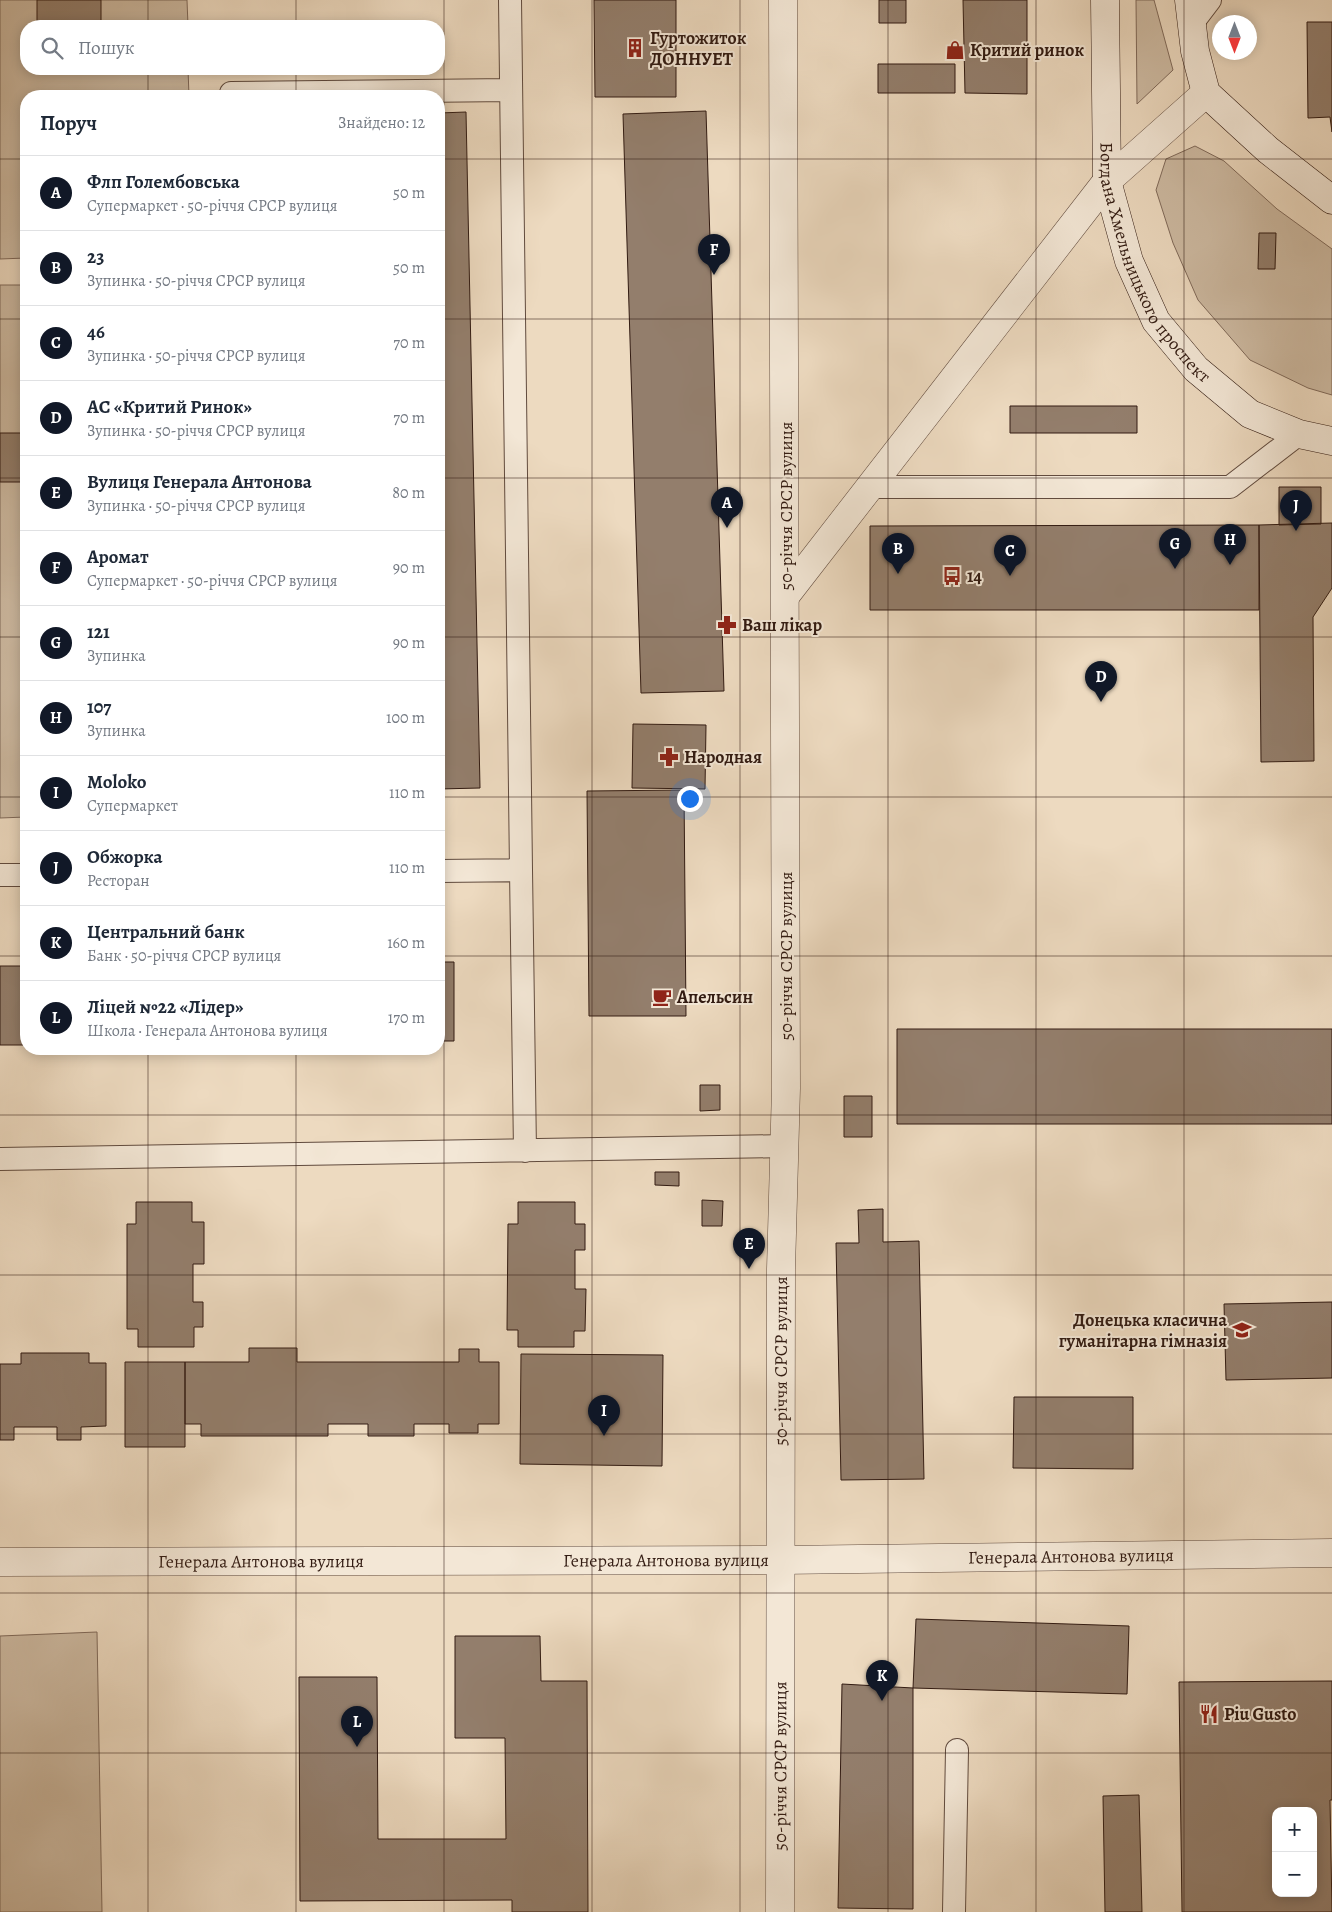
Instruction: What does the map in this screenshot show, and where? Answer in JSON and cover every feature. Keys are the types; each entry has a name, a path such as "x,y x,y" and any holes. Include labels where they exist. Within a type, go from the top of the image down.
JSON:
{"street":[{"name":"50-річчя СРСР вулиця","path":"780,1912 781,1269 785,1146 786,595 783,0"},
{"name":"Богдана Хмельницького проспект","path":"1105,0 1107,181 1129,261 1156,321 1196,369 1250,414 1298,434 1332,441"},
{"path":"1190,12 1195,51 1206,93 1268,150 1332,200"},
{"path":"786,595 1107,181 1206,93"},
{"path":"1298,434 1332,430"},
{"name":"Генерала Антонова вулиця","path":"0,1562 780,1560 1332,1553"}],"lane":[{"path":"510,0 525,1151"},
{"path":"1190,12 1210,0"},
{"path":"445,91 510,90"},
{"path":"870,486 1230,486 1298,434"},
{"path":"445,871 520,870"},
{"path":"0,875 20,875"},
{"path":"0,1159 785,1146"},
{"path":"954,1912 957,1750"}],"shaded area":[{"path":"0,0 187,0 188,20 20,20 20,75 188,75 189,90 20,90 20,258 0,259"},
{"path":"1136,0 1154,0 1173,70 1137,104"},
{"path":"1195,146 1224,161 1277,209 1332,249 1332,395 1308,388 1250,360 1198,300 1173,243 1156,190 1166,159"},
{"path":"0,285 20,285 20,817 0,818"},
{"path":"97,1632 102,1912 0,1912 0,1636"}],"building":[{"path":"37,0 101,0 101,20 37,20"},
{"name":"Гуртожиток ДОННУЕТ","path":"594,0 676,0 676,97 595,97"},
{"path":"879,0 906,0 906,23 879,23"},
{"path":"963,0 1027,0 1027,94 965,93"},
{"path":"1307,22 1332,22 1332,132 1330,117 1308,118"},
{"path":"878,64 955,64 955,93 878,93"},
{"path":"706,111 724,691 641,693 623,114"},
{"path":"466,112 480,788 445,789 445,113"},
{"path":"1259,233 1276,233 1275,269 1258,269"},
{"path":"1010,406 1137,406 1137,433 1010,433"},
{"path":"0,433 20,433 20,482 0,482"},
{"path":"1279,487 1321,487 1321,524 1279,525"},
{"path":"1332,523 1332,588 1313,617 1314,761 1261,762 1259,525"},
{"path":"1259,525 1259,610 870,610 870,526"},
{"name":"Народная","path":"633,724 706,725 705,789 632,788"},
{"path":"684,790 686,1016 589,1016 587,791"},
{"path":"445,962 454,962 454,1041 445,1041"},
{"path":"0,966 20,966 20,1045 0,1045"},
{"path":"897,1029 1332,1029 1332,1124 897,1124"},
{"path":"700,1085 720,1085 720,1110 700,1111"},
{"path":"844,1096 872,1096 872,1137 844,1137"},
{"path":"655,1172 679,1172 679,1186 655,1185"},
{"path":"702,1200 723,1201 722,1226 702,1226"},
{"path":"136,1202 192,1202 192,1222 204,1222 204,1264 193,1264 193,1302 203,1302 203,1327 194,1327 194,1347 138,1347 138,1329 127,1329 127,1224 136,1224"},
{"path":"518,1202 575,1202 575,1224 585,1224 585,1250 575,1250 575,1289 586,1289 585,1331 574,1331 574,1347 518,1347 518,1330 507,1330 508,1224 518,1224"},
{"path":"883,1209 883,1242 919,1241 924,1479 841,1480 836,1243 859,1243 858,1210"},
{"path":"1332,1302 1332,1378 1226,1380 1224,1304"},
{"path":"249,1348 297,1348 297,1362 459,1362 459,1349 479,1349 479,1362 499,1362 499,1424 478,1424 478,1433 449,1433 449,1424 414,1424 414,1436 368,1436 368,1424 328,1424 328,1436 201,1436 201,1424 185,1424 185,1362 249,1362"},
{"path":"21,1353 89,1353 89,1363 106,1363 106,1426 81,1427 81,1440 57,1440 57,1427 14,1427 14,1440 0,1440 0,1364 21,1364"},
{"path":"521,1354 663,1355 662,1466 520,1464"},
{"path":"125,1362 185,1362 185,1447 125,1447"},
{"path":"1014,1397 1133,1397 1133,1469 1013,1468"},
{"path":"916,1619 1129,1626 1127,1694 913,1688"},
{"path":"455,1636 540,1636 541,1681 587,1681 588,1912 512,1912 512,1900 300,1901 299,1677 377,1677 378,1839 506,1839 505,1738 455,1738"},
{"path":"1332,1681 1332,1800 1330,1800 1332,1912 1182,1912 1179,1682"},
{"path":"842,1684 913,1688 913,1909 838,1908"},
{"path":"1139,1795 1142,1912 1105,1912 1103,1796"}],"place":[{"name":"Гуртожиток ДОННУЕТ","path":"635,48"},
{"name":"Критий ринок","path":"955,50"},
{"name":"Аромат","path":"714,275"},
{"name":"Флп Голембовська","path":"727,528"},
{"name":"Обжорка","path":"1296,531"},
{"name":"107","path":"1230,565"},
{"name":"121","path":"1175,569"},
{"name":"23","path":"898,574"},
{"name":"14","path":"952,576"},
{"name":"46","path":"1010,576"},
{"name":"Ваш лікар","path":"727,625"},
{"name":"АС «Критий Ринок»","path":"1101,702"},
{"name":"Народная","path":"669,757"},
{"name":"Апельсин","path":"662,997"},
{"name":"Вулиця Генерала Антонова","path":"749,1269"},
{"name":"Донецька класична гуманітарна гімназія","path":"1242,1330"},
{"name":"Moloko","path":"604,1436"},
{"name":"Центральний банк","path":"882,1701"},
{"name":"Piu Gusto","path":"1209,1714"},
{"name":"Ліцей №22 «Лідер»","path":"357,1747"}]}
